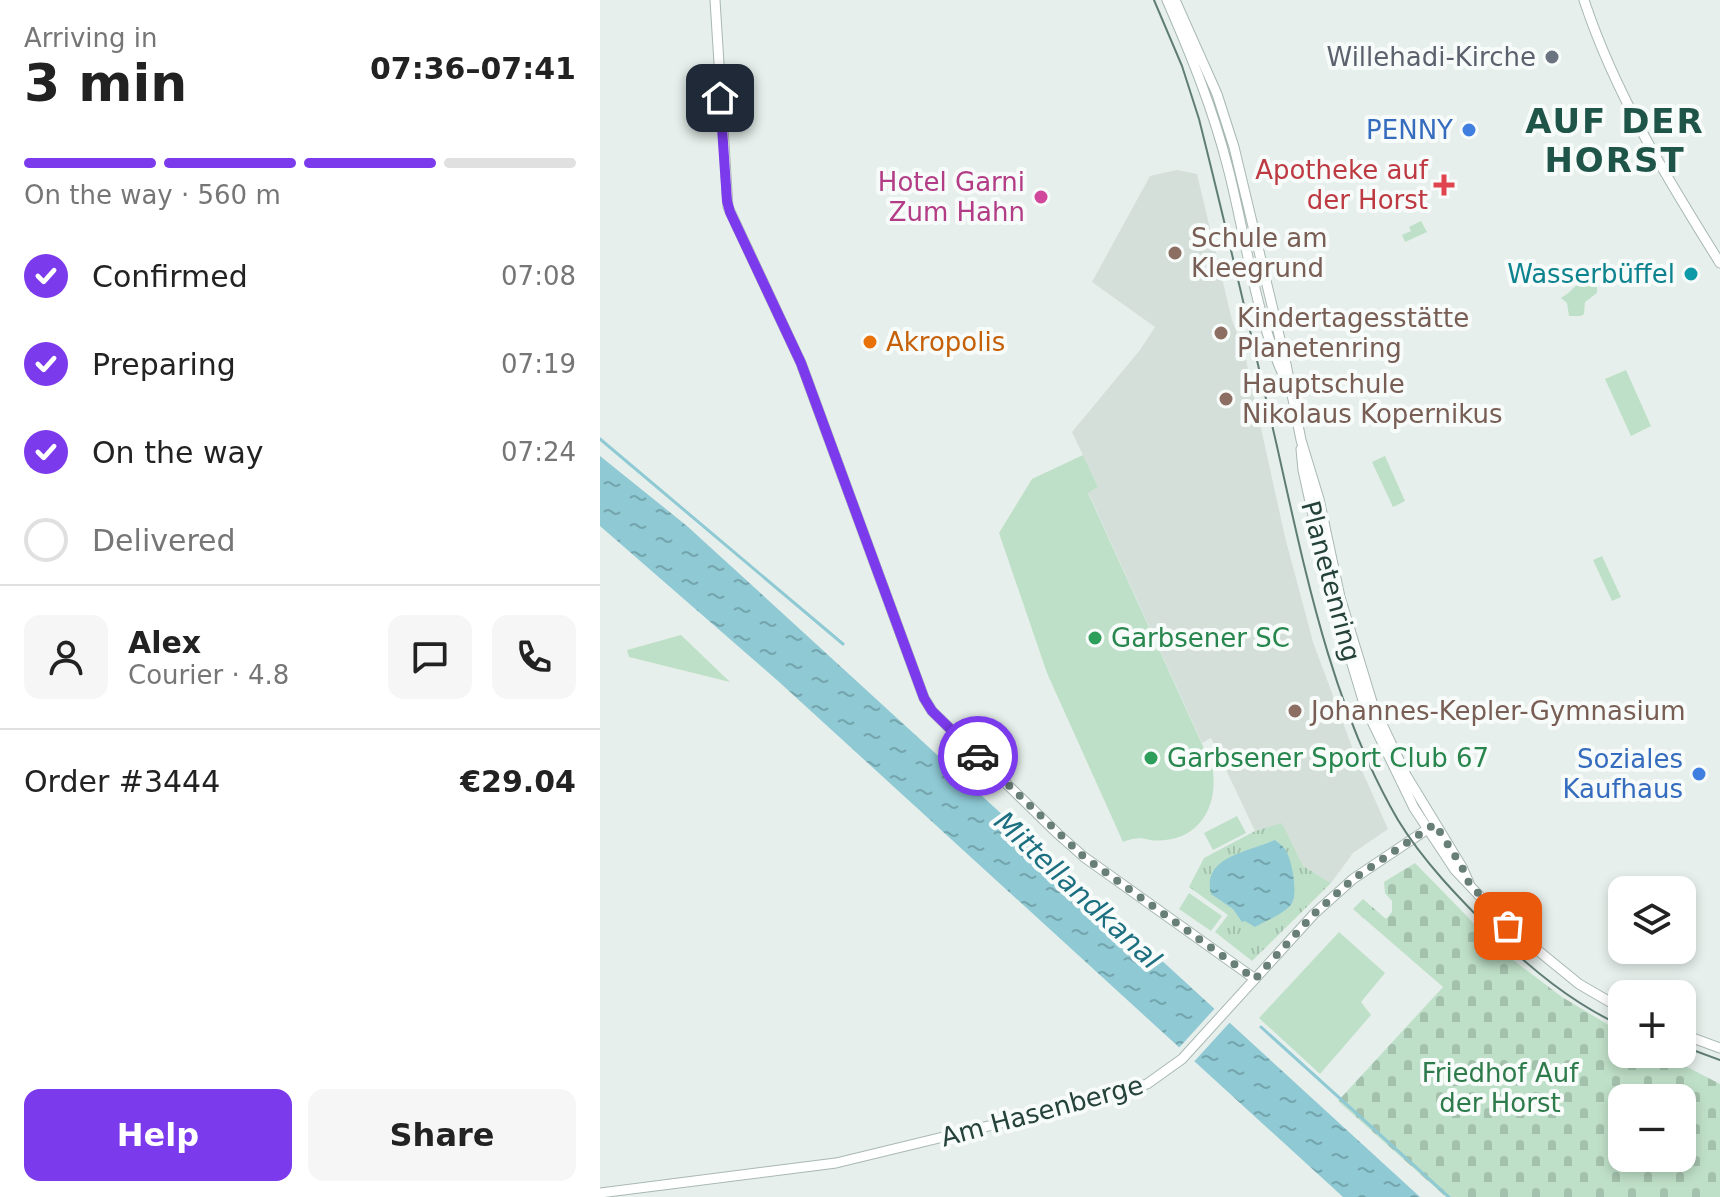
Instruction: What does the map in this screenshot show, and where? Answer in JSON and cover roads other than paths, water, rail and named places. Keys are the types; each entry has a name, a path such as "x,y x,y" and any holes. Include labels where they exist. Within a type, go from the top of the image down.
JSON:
{"street":[{"path":"715,0 728,207 801,363 924,698 932,711 1058,834 1098,867 1255,979"},
{"name":"Planetenring","path":"1167,0 1208,100 1230,176 1268,338 1291,391"},
{"name":"Planetenring","path":"1175,0 1225,117 1249,206 1340,597 1373,705 1430,826 1462,867 1469,883 1508,926 1546,960 1608,1001"},
{"path":"1584,0 1631,111 1679,198 1720,263"},
{"name":"Am Hasenberge","path":"600,1193 836,1163 1128,1091 1160,1076 1182,1059 1314,914 1353,879 1430,826"},
{"path":"1696,1039 1720,1048"}],"water":[{"name":"Mittellandkanal","path":"600,456 687,526 1420,1197 1343,1197 778,681 600,526"},
{"path":"1275,840 1284,848 1292,867 1294,898 1285,910 1255,927 1242,922 1233,909 1211,894 1210,881 1220,863"}],"waterway":[{"path":"600,439 843,644"},
{"path":"1261,1027 1449,1197"}],"tram line":[{"path":"1154,0 1182,66 1199,119 1323,636 1355,730 1375,776 1418,850 1479,917 1553,984 1608,1019"},
{"path":"1696,1051 1720,1060"}],"place":[{"name":"Willehadi-Kirche","path":"1552,57"},
{"name":"PENNY","path":"1469,130"},
{"name":"Apotheke auf der Horst","path":"1444,185"},
{"name":"Hotel Garni Zum Hahn","path":"1041,197"},
{"name":"Schule am Kleegrund","path":"1175,253"},
{"name":"Wasserbüffel","path":"1691,274"},
{"name":"Kindertagesstätte Planetenring","path":"1221,333"},
{"name":"Akropolis","path":"870,342"},
{"name":"Hauptschule Nikolaus Kopernikus","path":"1226,399"},
{"name":"Garbsener SC","path":"1095,638"},
{"name":"Johannes-Kepler-Gymnasium","path":"1295,711"},
{"name":"Garbsener Sport Club 67","path":"1151,758"},
{"name":"Soziales Kaufhaus","path":"1699,774"}],"district":[{"name":"AUF DER HORST","path":"1615,140"}],"park label":[{"name":"Friedhof Auf der Horst","path":"1500,1088"}]}
